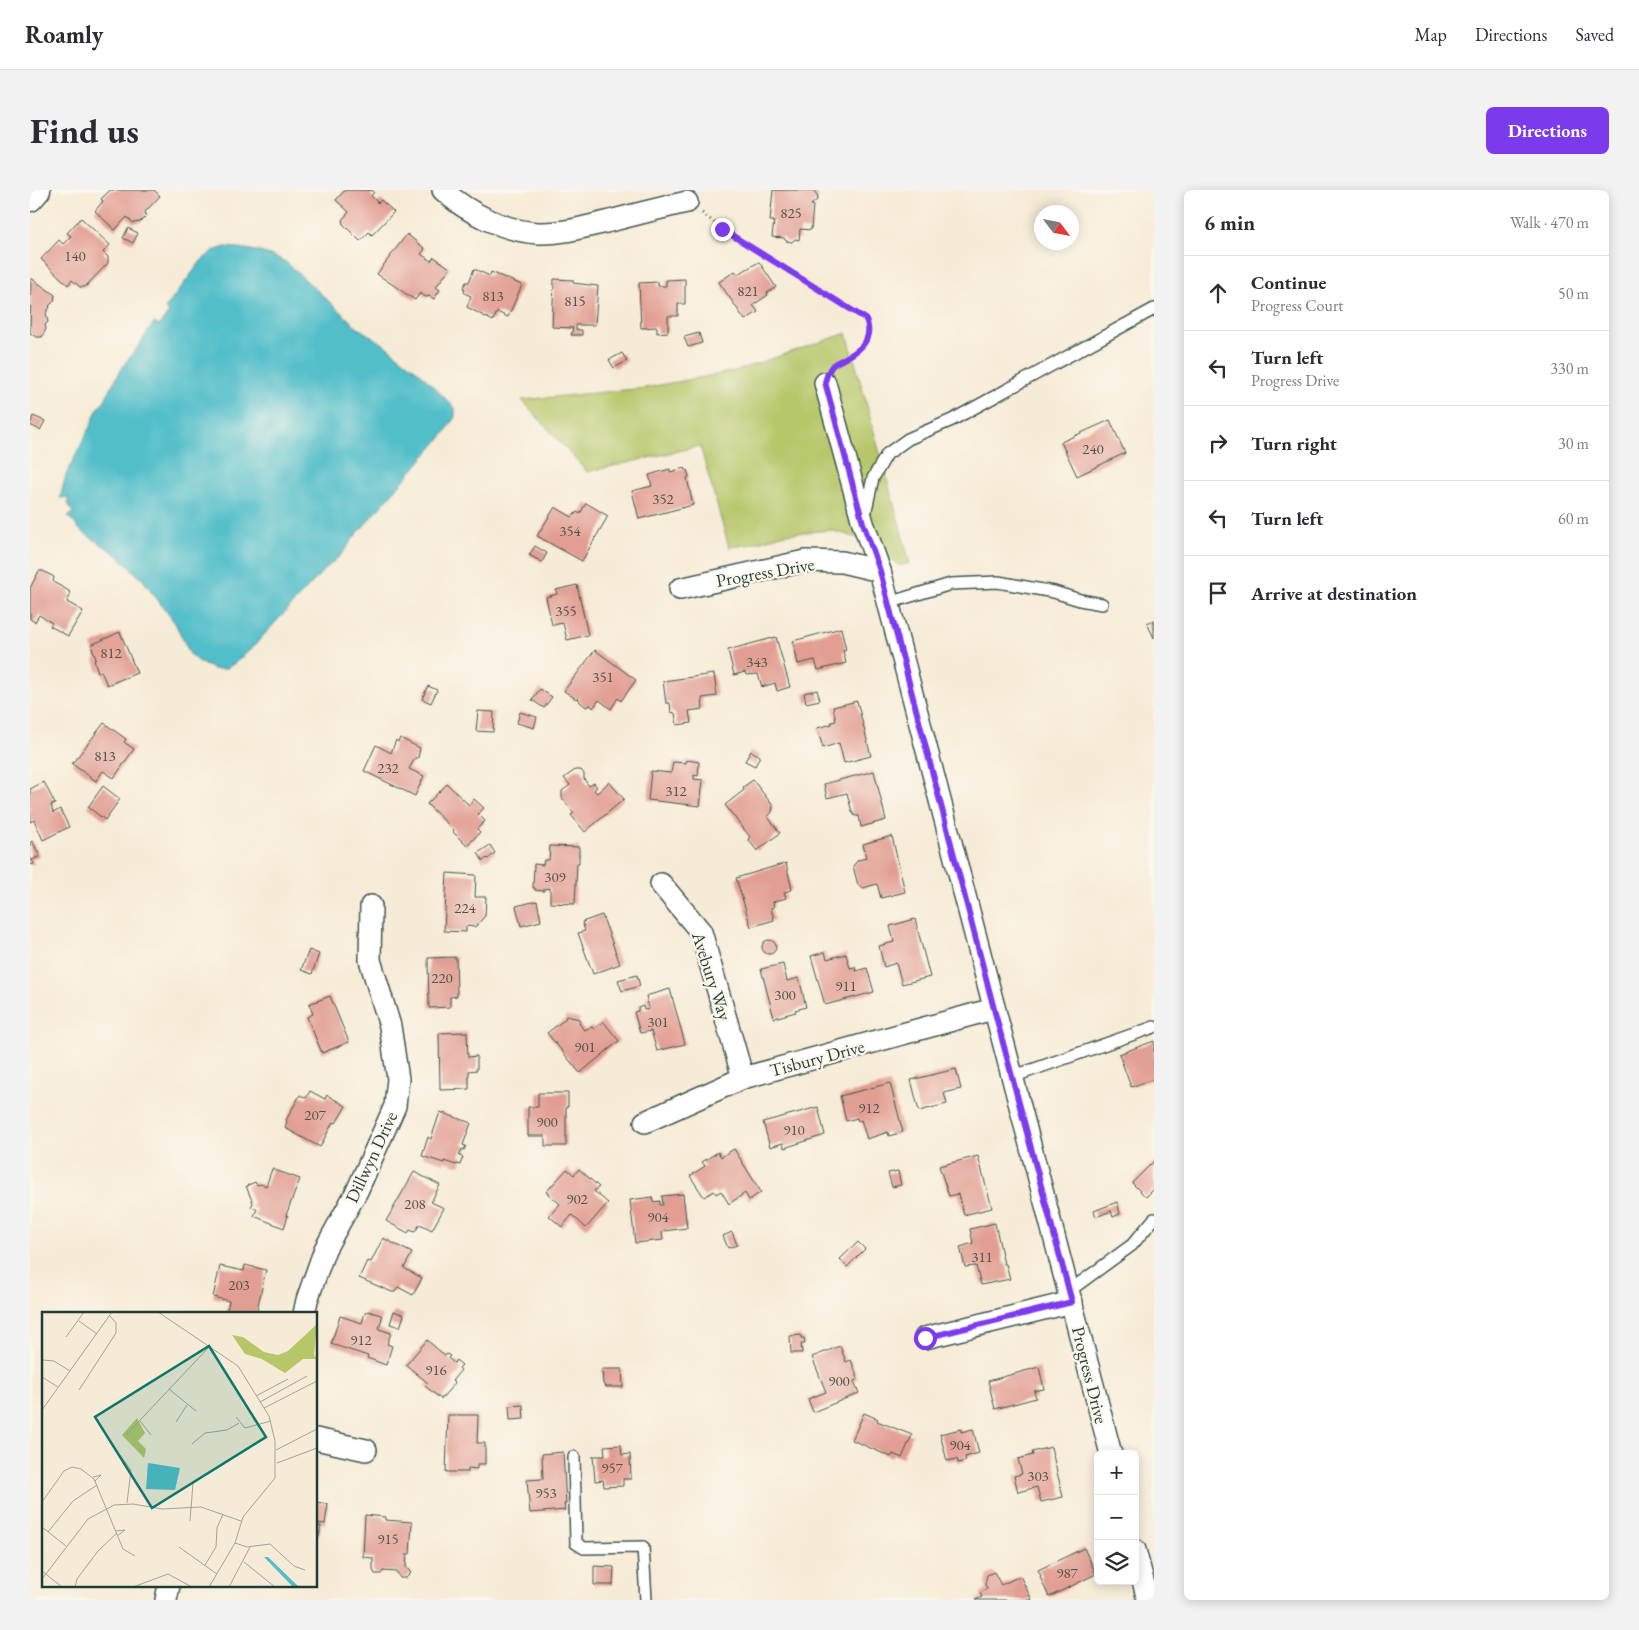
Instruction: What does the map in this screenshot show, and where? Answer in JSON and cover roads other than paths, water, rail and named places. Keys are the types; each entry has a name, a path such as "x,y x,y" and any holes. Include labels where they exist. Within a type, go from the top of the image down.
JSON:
{"street":[{"path":"30,198 37,190"},
{"path":"443,190 450,197 483,218 510,228 538,233 578,228 687,202"},
{"name":"Progress Drive","path":"825,382 863,523 880,571 1110,1450"},
{"name":"Progress Drive","path":"680,589 805,561 842,562 880,571"},
{"name":"Avebury Way","path":"661,884 701,932 744,1078"},
{"name":"Dillwyn Drive","path":"304,1312 325,1248 357,1191 394,1106 398,1080 390,1026 370,960 371,906"},
{"name":"Tisbury Drive","path":"645,1122 744,1078 994,1009"},
{"path":"925,1338 1070,1297"},
{"path":"318,1439 366,1450"},
{"path":"1139,1565 1148,1600"}],"lane":[{"path":"863,523 873,478 888,454 908,439 952,420 1154,309"},
{"path":"888,603 951,584 998,582 1054,592 1102,604"},
{"path":"1012,1078 1154,1026"},
{"path":"1070,1297 1132,1245 1154,1219"},
{"path":"574,1457 576,1543 584,1548 643,1547 646,1600"}],"water":[{"path":"225,247 257,251 286,262 358,328 382,343 419,372 455,408 455,417 444,434 355,536 342,554 323,571 250,650 225,669 214,669 191,656 175,623 143,580 116,554 81,531 68,516 73,513 68,504 68,497 60,498 66,475 97,410 105,400 126,362 154,323 159,326 169,312 165,309 201,261 213,251"}]}
